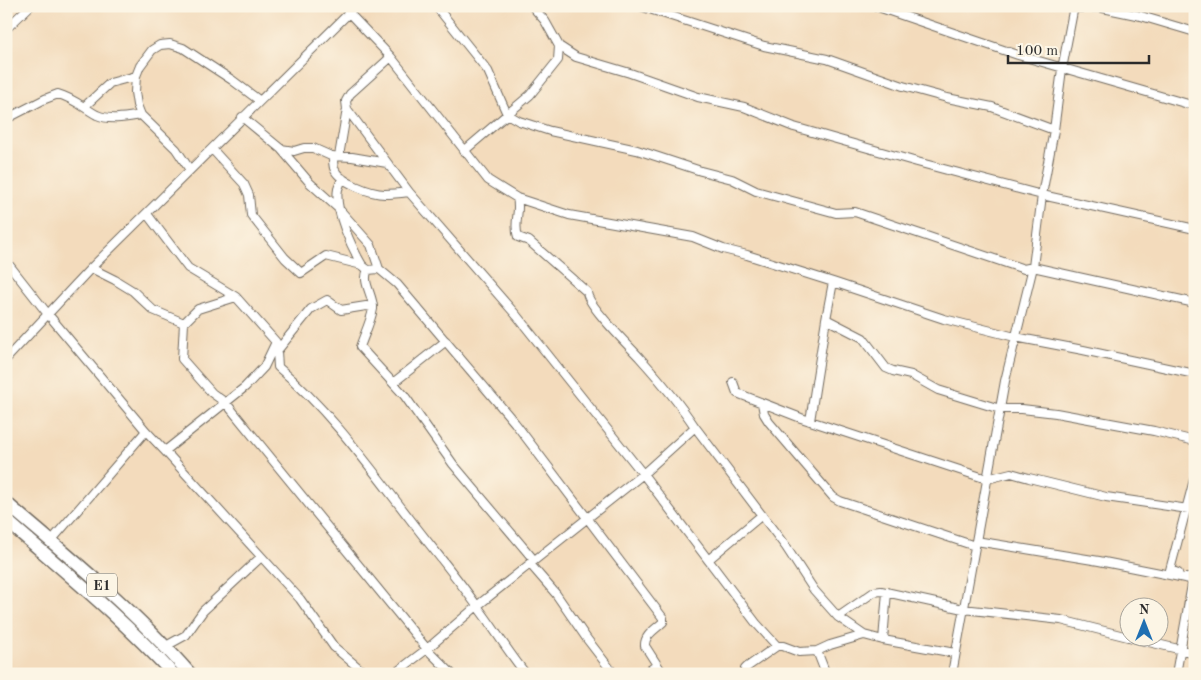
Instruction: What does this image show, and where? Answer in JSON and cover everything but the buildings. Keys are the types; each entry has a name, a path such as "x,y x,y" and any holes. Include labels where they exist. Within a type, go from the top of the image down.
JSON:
{"highway":[{"name":"E1","path":"6,503 95,579 166,646 190,674"},
{"name":"E1","path":"6,520 100,603 154,653 173,674"}],"street":[{"path":"6,29 30,6"},
{"path":"344,6 390,57 488,180 518,198 569,215 693,237 723,249 747,254 944,320 1014,337 1195,374"},
{"path":"6,359 91,268 355,6"},
{"path":"436,6 488,71 507,114 519,121 550,131 637,150 732,179 756,191 836,213 855,212 1024,269 1033,267 1195,303"},
{"path":"464,151 530,95 558,60 558,46 545,21 532,6"},
{"path":"640,6 764,46 827,60 947,98 992,107 1054,130"},
{"path":"881,7 1062,69 1195,106"},
{"path":"952,674 1014,337 1033,267 1042,196 1073,7 1098,7 1141,16 1195,32"},
{"path":"190,170 176,149 141,115 137,105 135,92 136,76 140,66 152,50 160,45 170,44 182,48 232,80 260,101"},
{"path":"558,46 576,58 630,73 698,96 744,106 794,127 1042,196 1195,229"},
{"path":"390,57 350,94 346,101 347,110 334,168 342,178 369,191 384,194 409,192"},
{"path":"85,106 110,83 136,76"},
{"path":"6,119 58,94 85,106 99,116 123,118 141,115"},
{"path":"347,110 409,192 516,316 643,474 756,623 777,646"},
{"path":"242,117 281,149 310,183 339,209 371,245 379,269"},
{"path":"281,149 294,151 313,148 319,152 336,156 387,163"},
{"path":"212,149 244,184 249,196 251,215 285,258 301,273 326,256 379,269 397,284 446,341 514,423 663,618 663,622 647,636 644,642 663,674"},
{"path":"342,178 338,190 339,209 353,250 365,267 366,282 373,307 360,347 404,395 453,464 532,562 614,674"},
{"path":"518,198 518,214 515,228 518,237 529,241 587,292 588,298 620,338 640,358 688,415 695,427 786,547 814,590 838,617 864,635 955,653"},
{"path":"147,214 188,268 236,297 276,342 278,367 299,385 337,426 368,464 477,606 526,674"},
{"path":"6,261 146,431 300,600 334,647 364,674"},
{"path":"91,268 134,291 153,310 184,323"},
{"path":"810,421 833,282"},
{"path":"236,297 198,309 184,323 182,359 212,394 226,403 427,649 452,674"},
{"path":"277,351 311,309 327,300 341,310 366,306 373,307"},
{"path":"826,320 863,338 886,368 911,375 938,390 1000,409 1022,409 1056,413 1154,430 1195,441"},
{"path":"393,383 446,341"},
{"path":"165,451 245,387 264,367 276,342"},
{"path":"733,382 737,392 762,403 810,421 987,479 1011,473 1106,497 1195,510"},
{"path":"762,403 764,414 769,422 832,497 840,501 976,543 1100,561 1194,579"},
{"path":"394,674 643,474 695,427"},
{"path":"51,542 146,431"},
{"path":"1194,579 1170,570 1195,476"},
{"path":"708,560 762,515"},
{"path":"166,646 186,635 203,611 261,557"},
{"path":"1176,674 1194,579"},
{"path":"838,617 874,592 881,590 963,609 1061,620 1118,634"},
{"path":"884,640 887,592"},
{"path":"746,674 745,669 747,667 777,646 798,652 816,651 864,635"},
{"path":"1168,647 1195,653"},
{"path":"816,651 826,674"},
{"path":"644,674 658,665"}]}
